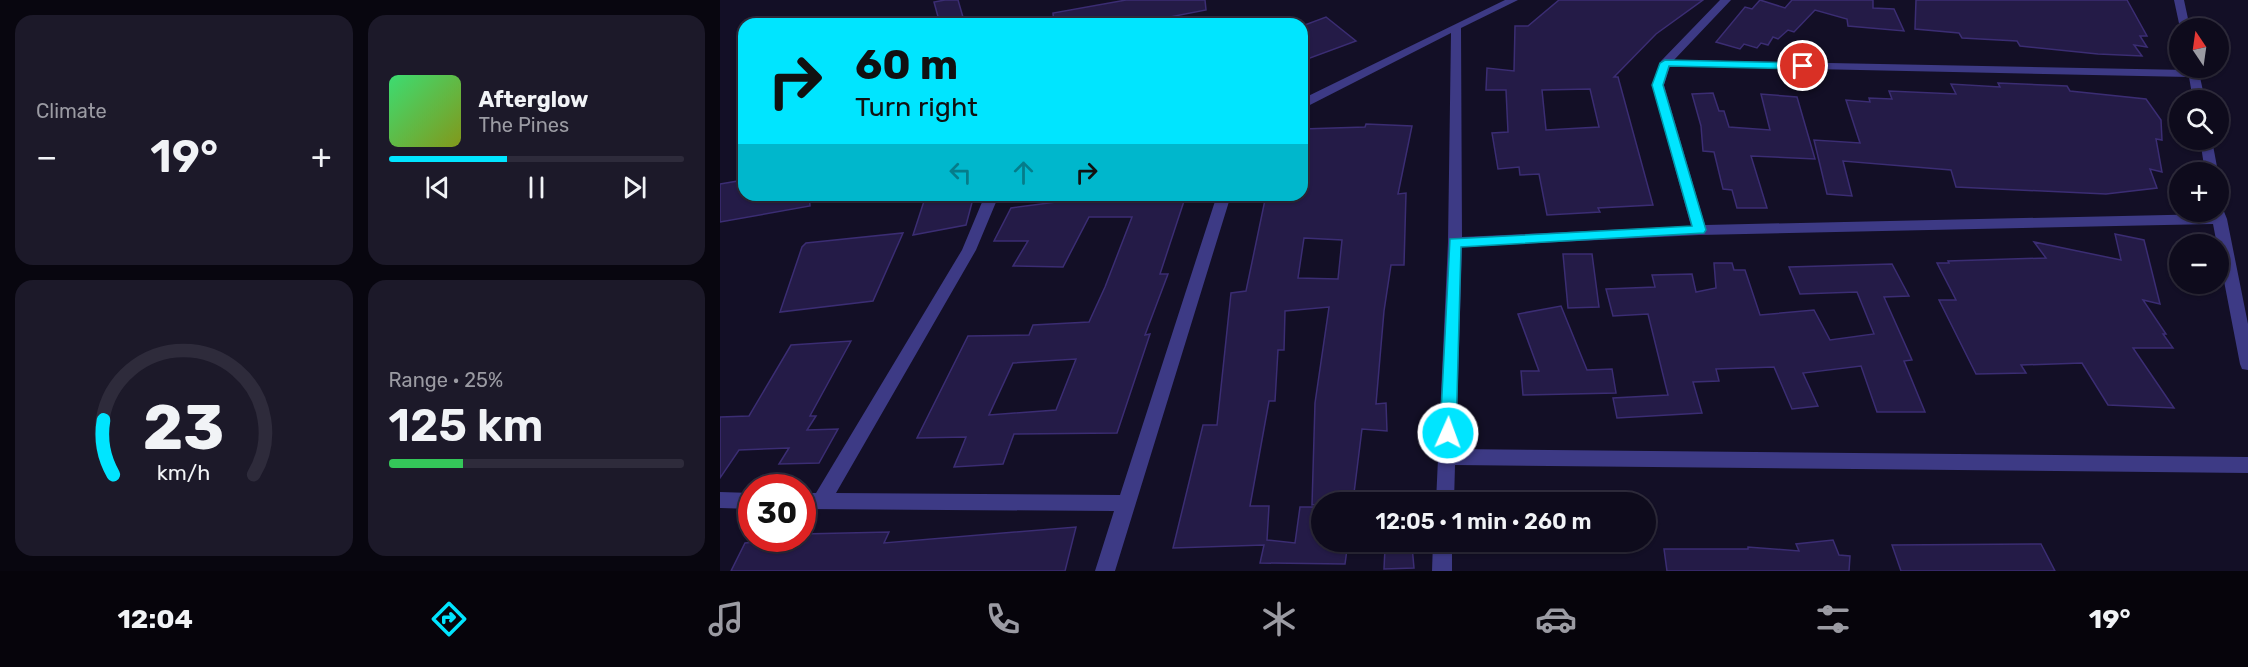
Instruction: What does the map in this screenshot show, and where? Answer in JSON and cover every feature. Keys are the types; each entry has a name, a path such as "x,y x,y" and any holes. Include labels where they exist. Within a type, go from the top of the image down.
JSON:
{"street":[{"path":"1308,101 1456,26 1513,0"},
{"path":"1699,230 1658,85 1665,63 1726,0"},
{"path":"2179,0 2183,18"},
{"path":"1445,492 1455,242 1456,26"},
{"path":"1665,63 2169,71"},
{"path":"816,495 969,250 989,201"},
{"path":"1105,571 1222,201"},
{"path":"1455,242 1699,230 2169,216"},
{"path":"2220,222 2248,364"},
{"path":"1447,457 2248,465"},
{"path":"720,500 738,501"},
{"path":"816,501 1125,504"},
{"path":"1442,571 1443,552"}],"building":[{"path":"958,0 963,18 938,18 934,2"},
{"path":"1126,0 1205,0 1206,10 1165,18 1053,18 1053,13"},
{"path":"1559,0 1703,0 1656,34 1614,77 1618,77 1653,205 1598,208 1600,212 1547,215 1539,174 1520,175 1519,167 1498,169 1492,133 1508,132 1506,90 1486,90 1487,68 1514,71 1515,26 1528,26","holes":["1590,89 1599,127 1546,130 1542,90"]},
{"path":"1760,0 1785,8 1792,0 1873,0 1873,8 1894,9 1904,31 1848,26 1847,19 1815,10 1794,32 1788,30 1778,39 1773,37 1768,45 1761,43 1757,48 1744,44 1740,49 1716,42 1745,7 1752,9"},
{"path":"1916,0 2127,0 2147,36 2140,36 2147,47 2134,45 2142,56 2098,54 2020,46 2017,41 1962,38 1959,33 1915,29"},
{"path":"1326,17 1356,41 1308,59 1308,24"},
{"path":"1998,83 2067,86 2070,91 2146,99 2161,120 2162,140 2156,139 2162,172 2150,169 2157,188 2106,194 1956,187 1951,170 1843,161 1852,196 1827,194 1814,140 1860,143 1846,100 1870,102 1869,98 1892,99 1889,91 1956,94 1951,84 2000,87"},
{"path":"1713,93 1719,111 1724,111 1729,127 1770,130 1761,94 1797,97 1815,159 1751,156 1767,208 1737,208 1732,190 1723,189 1714,152 1703,151 1701,126 1692,94"},
{"path":"1366,124 1412,126 1398,194 1406,193 1404,265 1391,265 1384,311 1376,404 1386,403 1387,431 1362,429 1354,492 1312,492 1315,403 1329,307 1285,311 1284,350 1278,350 1275,401 1269,401 1250,506 1269,506 1267,540 1295,543 1300,507 1311,507 1311,552 1347,552 1345,564 1260,563 1264,545 1173,548 1203,425 1217,425 1231,293 1246,291 1265,201 1308,201 1308,129 1365,127","holes":["1304,238 1342,240 1338,279 1298,278"]},
{"path":"738,181 738,201 810,201 810,206 720,222 720,184"},
{"path":"924,201 972,201 966,225 913,235"},
{"path":"1056,201 1184,201 1160,274 1168,274 1145,335 1150,334 1117,433 1014,434 1003,464 954,467 966,437 917,438 968,336 1029,335 1033,325 1089,322 1132,217 1089,217 1063,267 1013,266 1028,241 994,241 1011,208","holes":["1076,359 1056,410 989,415 1013,363"]},
{"path":"903,233 873,301 780,312 802,247 806,243"},
{"path":"2115,234 2144,240 2160,304 2143,300 2173,348 2133,348 2174,408 2108,405 2082,363 2021,365 2026,373 1976,374 1939,300 1956,300 1937,263 2046,258 2034,242 2121,260"},
{"path":"1563,254 1592,254 1599,307 1568,308"},
{"path":"1714,263 1732,263 1734,270 1745,270 1760,315 1814,310 1830,340 1874,334 1857,292 1800,294 1789,267 1892,264 1909,296 1884,297 1912,360 1904,361 1925,412 1877,412 1861,366 1803,373 1818,406 1792,409 1774,367 1716,369 1719,381 1693,382 1702,413 1617,418 1613,398 1668,395 1648,314 1613,316 1606,289 1655,287 1652,275 1692,274 1696,292 1716,288"},
{"path":"1561,306 1587,370 1612,369 1616,393 1523,395 1521,371 1539,371 1518,314"},
{"path":"851,341 810,416 816,416 807,430 838,429 819,463 779,464 789,448 739,450 720,478 720,417 749,416 791,345"},
{"path":"1076,527 1065,571 731,571 740,552 816,552 816,534 889,532 884,543"},
{"path":"1833,540 1839,555 1850,556 1849,571 1667,571 1664,549 1748,549 1748,547 1799,551 1796,544"},
{"path":"2041,544 2055,571 1901,571 1892,545"},
{"path":"1385,552 1413,552 1414,568 1384,569"}],"route":[{"path":"1448,433 1455,242 1699,230 1658,85 1665,63 1803,66"}]}
